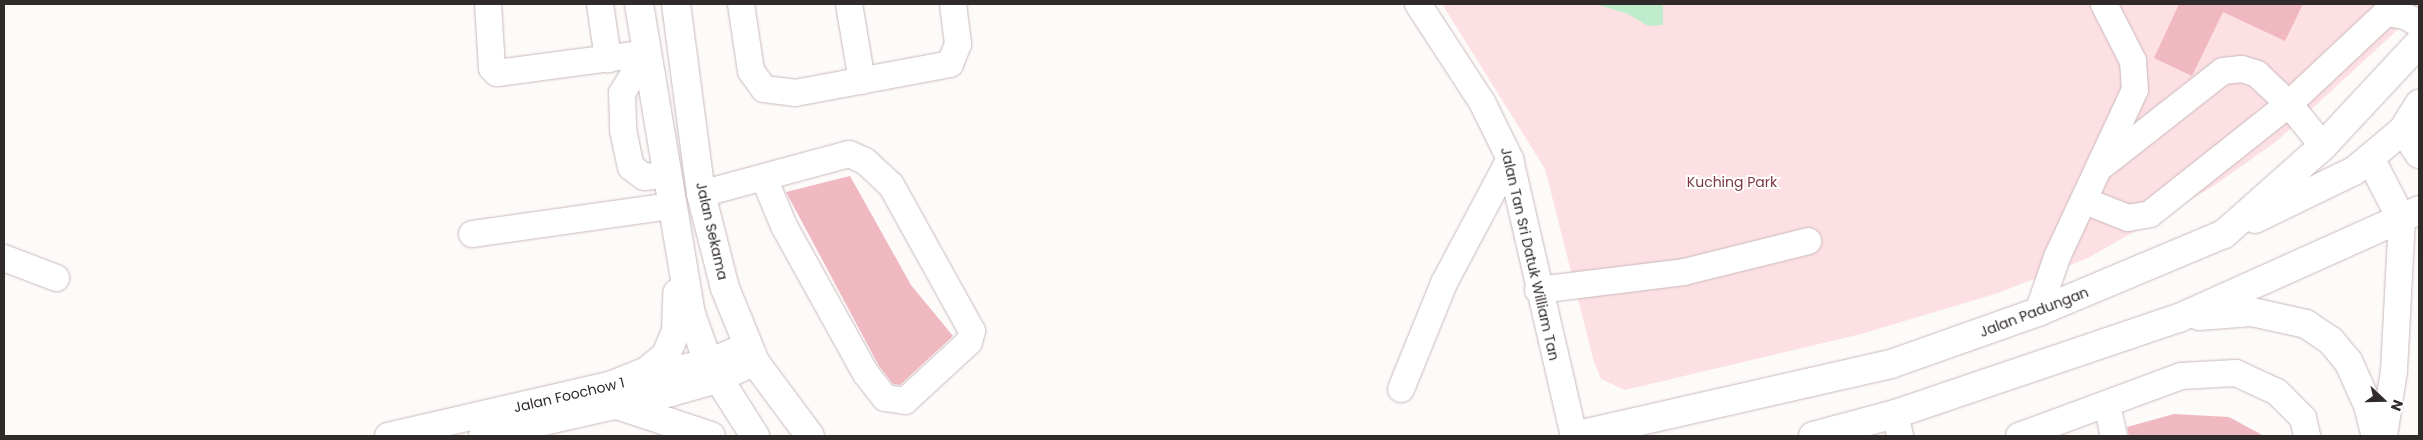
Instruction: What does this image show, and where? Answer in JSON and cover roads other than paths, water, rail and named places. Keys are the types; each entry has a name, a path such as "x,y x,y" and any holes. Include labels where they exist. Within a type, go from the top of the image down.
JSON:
{"main road":[{"path":"639,4 679,254 691,314 713,371 755,436"},
{"name":"Jalan Sekama","path":"676,4 701,194 725,288 751,354 810,436"},
{"name":"Jalan Padungan","path":"1574,436 1891,364 2038,312 2224,234 2323,146 2419,43"},
{"path":"2224,234 2354,171 2403,130 2419,104"},
{"path":"2403,130 2419,154"},
{"path":"1813,436 1898,425 2179,318 2411,215 2370,158"},
{"path":"612,395 647,371 666,355 676,331 679,254"},
{"path":"2179,318 2252,312 2306,324 2331,341 2348,362 2368,405 2376,436"},
{"path":"612,395 711,436"}],"street":[{"path":"488,4 492,68 497,73 608,59 650,64"},
{"path":"600,4 608,59"},
{"path":"741,4 751,71 764,89 795,93 950,64 958,44 953,4"},
{"path":"849,4 862,81"},
{"name":"Jalan Tan Sri Datuk William Tan","path":"1418,4 1482,102 1510,159 1538,290 1574,436"},
{"path":"2038,312 2057,257 2103,165 2135,90 2134,61 2104,4"},
{"path":"2085,201 2128,218 2150,214 2288,104 2386,13 2405,16 2419,24"},
{"path":"650,64 633,75 622,93 623,130 632,167 644,177 666,176"},
{"path":"2103,165 2223,71 2242,68 2257,74 2288,104 2323,146"},
{"path":"701,194 849,154 865,161 892,185 972,331 969,342 905,402 885,398 866,374 784,226 764,178"},
{"path":"1401,389 1444,283 1510,159"},
{"path":"472,234 671,206"},
{"path":"2384,436 2394,371 2411,215"},
{"path":"1538,290 1684,272 1808,241"},
{"path":"4,258 56,278"},
{"name":"Jalan Foochow 1","path":"388,436 612,395 713,371 751,354"},
{"path":"2019,436 2182,376 2236,373 2277,392 2303,418 2307,436"},
{"name":"Jalan Foochow 1","path":"482,436 612,395"},
{"path":"2107,404 2114,436"}],"park label":[{"name":"Kuching Park","path":"1732,182"}]}
